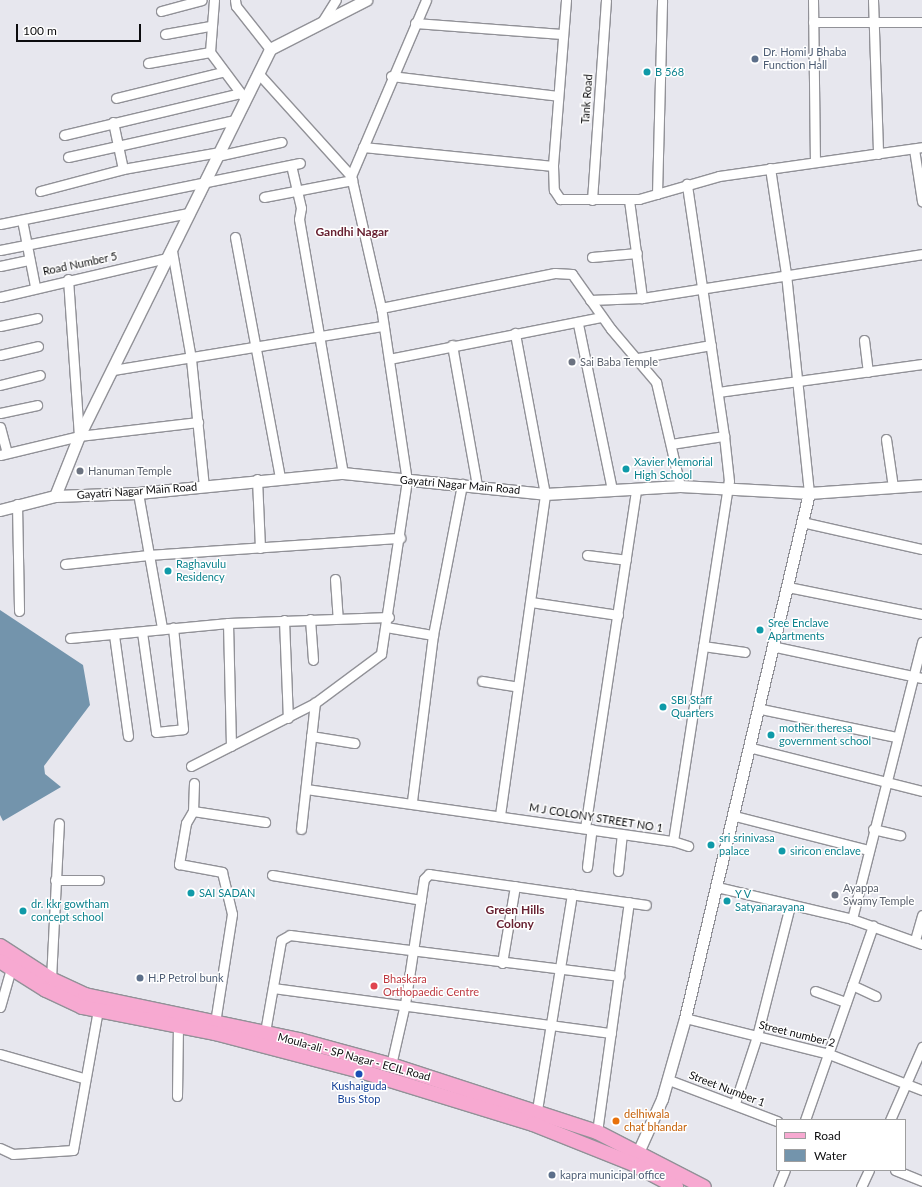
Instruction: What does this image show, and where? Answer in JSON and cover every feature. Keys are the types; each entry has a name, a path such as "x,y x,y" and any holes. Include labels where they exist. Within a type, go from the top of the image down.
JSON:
{"main road":[{"name":"Moula-ali - SP Nagar - ECIL Road","path":"0,946 51,979 85,994 265,1032 391,1065 537,1110 596,1132 638,1151 704,1187"},
{"name":"Moula-ali - SP Nagar - ECIL Road","path":"6,965 70,1002 98,1010 178,1026 370,1074 533,1124 632,1164 676,1187"}],"street":[{"path":"161,11 202,0"},
{"path":"214,0 210,26 210,52 222,72 243,96"},
{"path":"235,0 236,6 270,49"},
{"path":"322,22 336,0"},
{"path":"55,496 79,436 171,254 188,213 235,120 243,96 258,73 270,49 366,0"},
{"path":"351,178 391,76 426,0"},
{"path":"566,0 562,34 553,166 556,196 565,200 629,200 657,194 688,184 770,168 918,148 922,201"},
{"name":"Tank Road","path":"592,200 606,0"},
{"path":"657,194 662,0"},
{"path":"813,0 815,162"},
{"path":"873,0 872,23 878,154"},
{"path":"415,22 562,34"},
{"path":"813,22 922,22"},
{"path":"165,34 210,26"},
{"path":"148,63 210,52"},
{"path":"116,98 222,72"},
{"path":"190,766 288,718 315,703 381,654 389,617 407,481 381,308 351,178 258,73"},
{"path":"391,76 558,96"},
{"path":"64,135 113,122 243,96"},
{"path":"68,157 118,144 235,120"},
{"path":"113,122 123,170"},
{"path":"40,191 123,170 281,142"},
{"path":"363,147 553,166"},
{"path":"0,224 295,164 297,191 343,473"},
{"path":"632,1164 654,1122 669,1080 752,748 776,647 809,493 786,274 770,168"},
{"path":"264,197 351,178"},
{"name":"M J COLONY STREET NO 1","path":"306,789 412,801 673,841 728,489 724,436 688,184"},
{"path":"629,200 642,298"},
{"path":"0,250 188,213"},
{"path":"22,220 35,286"},
{"path":"236,237 280,477"},
{"path":"592,257 637,253"},
{"path":"171,254 191,359 204,486"},
{"name":"Road Number 5","path":"0,297 35,290 35,286 171,254"},
{"path":"590,300 642,298 786,274 922,254"},
{"path":"0,266 29,260"},
{"path":"381,308 563,273 577,279 602,317 638,358 660,390 680,486"},
{"path":"68,279 79,436"},
{"path":"389,359 452,345 578,324 602,317"},
{"path":"0,326 37,318"},
{"path":"578,324 612,490"},
{"path":"113,370 191,359 383,326"},
{"path":"500,815 545,494 515,334"},
{"path":"864,340 868,372"},
{"path":"452,345 477,485"},
{"path":"638,358 711,345"},
{"path":"0,356 38,346"},
{"path":"718,392 798,383 922,364"},
{"path":"0,385 40,375"},
{"path":"0,413 37,405"},
{"path":"0,427 4,454 79,436 198,422"},
{"path":"672,444 724,436"},
{"path":"886,439 893,487"},
{"name":"Gayatri Nagar Main Road","path":"0,510 17,504 55,496 138,493 257,479 343,473 407,481 477,485 545,494 636,490 680,486 809,493 922,485"},
{"path":"257,479 260,548"},
{"path":"412,801 433,635 462,484"},
{"path":"587,867 588,829 636,490"},
{"path":"138,493 162,628"},
{"path":"17,504 19,611"},
{"path":"802,522 922,549"},
{"path":"65,564 149,555 400,538"},
{"path":"587,555 626,560"},
{"path":"336,579 338,618"},
{"path":"788,587 922,614"},
{"path":"531,602 618,615"},
{"path":"70,638 142,632 162,628 228,623 389,617"},
{"path":"310,619 313,660"},
{"path":"284,620 288,718"},
{"path":"228,623 231,746"},
{"path":"142,632 156,732 183,729 173,627"},
{"path":"386,627 433,635"},
{"path":"114,635 128,736"},
{"path":"852,919 884,781 896,737 918,677 922,642"},
{"path":"703,646 745,652"},
{"path":"776,647 918,677"},
{"path":"482,681 518,687"},
{"path":"301,829 315,703"},
{"path":"761,709 896,737"},
{"path":"311,736 354,743"},
{"path":"752,748 922,791"},
{"path":"194,783 193,811 186,823 180,864 222,872 232,914 215,1022"},
{"path":"193,811 265,822"},
{"path":"735,816 868,850"},
{"path":"51,979 59,823"},
{"path":"874,828 900,835"},
{"path":"618,871 622,834"},
{"path":"673,841 688,846"},
{"path":"391,1065 405,1004 424,879 432,873 646,904"},
{"path":"272,876 421,900"},
{"path":"55,880 99,880"},
{"path":"502,963 515,886"},
{"path":"717,887 790,906 852,919 919,942 922,915"},
{"path":"537,1110 572,894"},
{"path":"596,1132 629,902"},
{"path":"735,1103 757,1036 790,906"},
{"path":"805,1119 873,926"},
{"path":"265,1032 281,940 290,935 413,948 502,963 619,976"},
{"path":"0,1007 6,965"},
{"path":"852,985 876,996"},
{"path":"273,988 405,1004 551,1026 610,1033"},
{"path":"815,991 846,1002"},
{"path":"0,1148 13,1154 73,1150 83,1078 98,1010"},
{"name":"Street number 2","path":"685,1018 829,1054 922,1090"},
{"path":"177,1096 178,1026"},
{"path":"890,1119 922,1047"},
{"path":"0,1054 83,1078"},
{"name":"Street Number 1","path":"669,1080 735,1103 776,1121"},
{"path":"778,1187 785,1171"},
{"path":"860,1187 868,1171"},
{"path":"898,1171 922,1181"}],"water":[{"path":"0,610 83,665 90,705 44,766 45,774 61,787 3,821 0,815"}],"place":[{"name":"Dr. Homi J Bhaba Function Hall","path":"755,59"},
{"name":"B 568","path":"647,72"},
{"name":"Sai Baba Temple","path":"572,362"},
{"name":"Xavier Memorial High School","path":"626,469"},
{"name":"Hanuman Temple","path":"80,471"},
{"name":"Raghavulu Residency","path":"168,571"},
{"name":"Sree Enclave Apartments","path":"760,630"},
{"name":"SBI Staff Quarters","path":"663,707"},
{"name":"mother theresa government school","path":"771,735"},
{"name":"sri srinivasa palace","path":"711,845"},
{"name":"siricon enclave","path":"782,851"},
{"name":"SAI SADAN","path":"191,893"},
{"name":"Ayappa Swamy Temple","path":"835,895"},
{"name":"Y V Satyanarayana","path":"727,901"},
{"name":"dr. kkr gowtham concept school","path":"23,911"},
{"name":"H.P Petrol bunk","path":"140,978"},
{"name":"Bhaskara Orthopaedic Centre","path":"374,986"},
{"name":"Kushaiguda Bus Stop","path":"359,1074"},
{"name":"delhiwala chat bhandar","path":"616,1121"},
{"name":"kapra municipal office","path":"552,1175"}],"district":[{"name":"Gandhi Nagar","path":"352,232"},
{"name":"Green Hills Colony","path":"515,917"}]}
